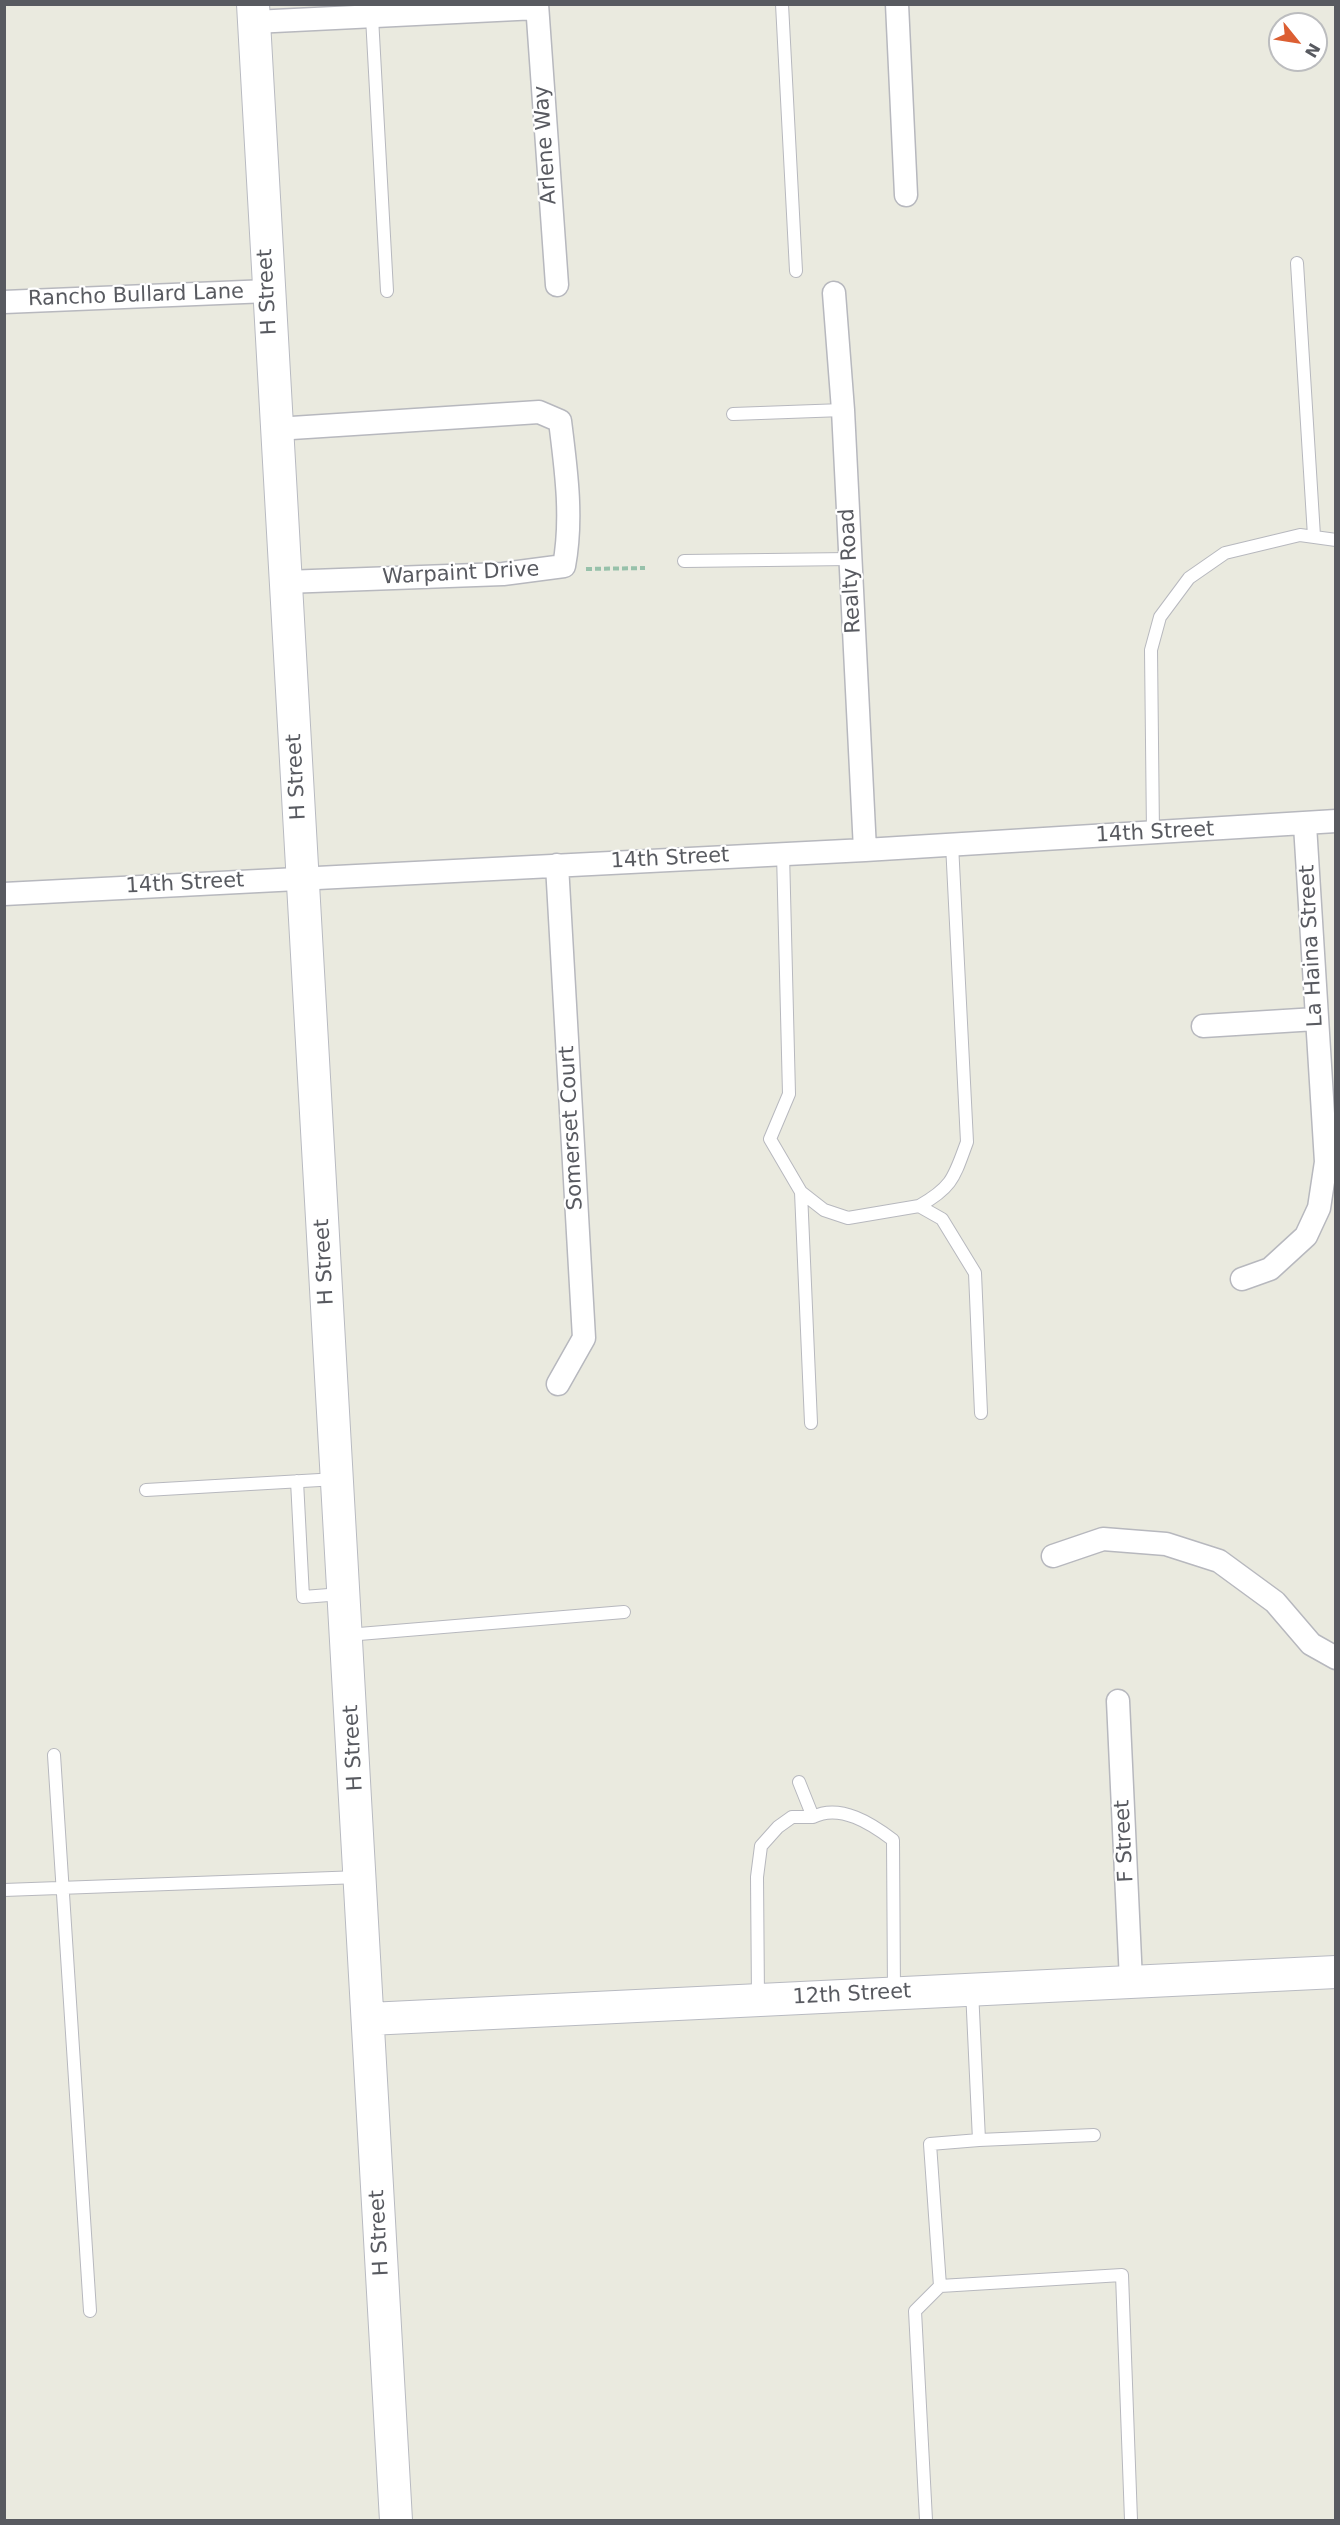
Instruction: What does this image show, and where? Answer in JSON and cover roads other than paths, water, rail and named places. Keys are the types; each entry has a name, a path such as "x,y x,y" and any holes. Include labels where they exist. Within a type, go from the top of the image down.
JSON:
{"street":[{"path":"897,4 906,195"},
{"path":"254,13 361,13 537,6"},
{"name":"Arlene Way","path":"537,6 556,285"},
{"name":"H Street","path":"254,13 396,2520"},
{"name":"Rancho Bullard Lane","path":"4,302 268,291"},
{"name":"Realty Road","path":"834,293 843,410 865,850"},
{"name":"Warpaint Drive","path":"276,429 539,412 560,421 565,456 569,537 564,566 503,574 285,582"},
{"name":"14th Street","path":"4,894 865,850 1335,822"},
{"name":"La Haina Street","path":"1242,1279 1270,1269 1306,1236 1319,1209 1326,1162 1305,825"},
{"name":"Somerset Court","path":"556,865 584,1338 558,1384"},
{"path":"1203,1026 1316,1019"},
{"path":"1053,1556 1103,1539 1166,1544 1219,1561 1275,1602 1311,1644 1335,1658"},
{"name":"F Street","path":"1118,1701 1131,1981"},
{"name":"12th Street","path":"369,2019 1335,1972"}],"lane":[{"path":"782,4 796,271"},
{"path":"361,13 387,291"},
{"path":"1297,262 1314,536"},
{"path":"733,414 843,410"},
{"path":"1153,834 1150,650 1160,617 1189,578 1226,553 1300,535 1335,540"},
{"path":"684,561 850,559"},
{"path":"783,853 789,1094 770,1138 801,1192 824,1210 848,1218 919,1206 940,1194 954,1178 967,1142 952,844"},
{"path":"801,1192 811,1423"},
{"path":"919,1206 942,1219 975,1274 981,1413"},
{"path":"146,1490 338,1479"},
{"path":"297,1481 303,1597 345,1594"},
{"path":"347,1635 624,1612"},
{"path":"54,1755 90,2311"},
{"path":"799,1782 813,1817"},
{"path":"758,1999 757,1878 761,1846 778,1827 792,1817 813,1817 819,1814 839,1814 862,1819 893,1840 894,1993"},
{"path":"4,1890 361,1877"},
{"path":"972,1989 979,2140"},
{"path":"940,2286 930,2144 1094,2134"},
{"path":"926,2520 915,2311 940,2286 1122,2275 1131,2520"}]}
